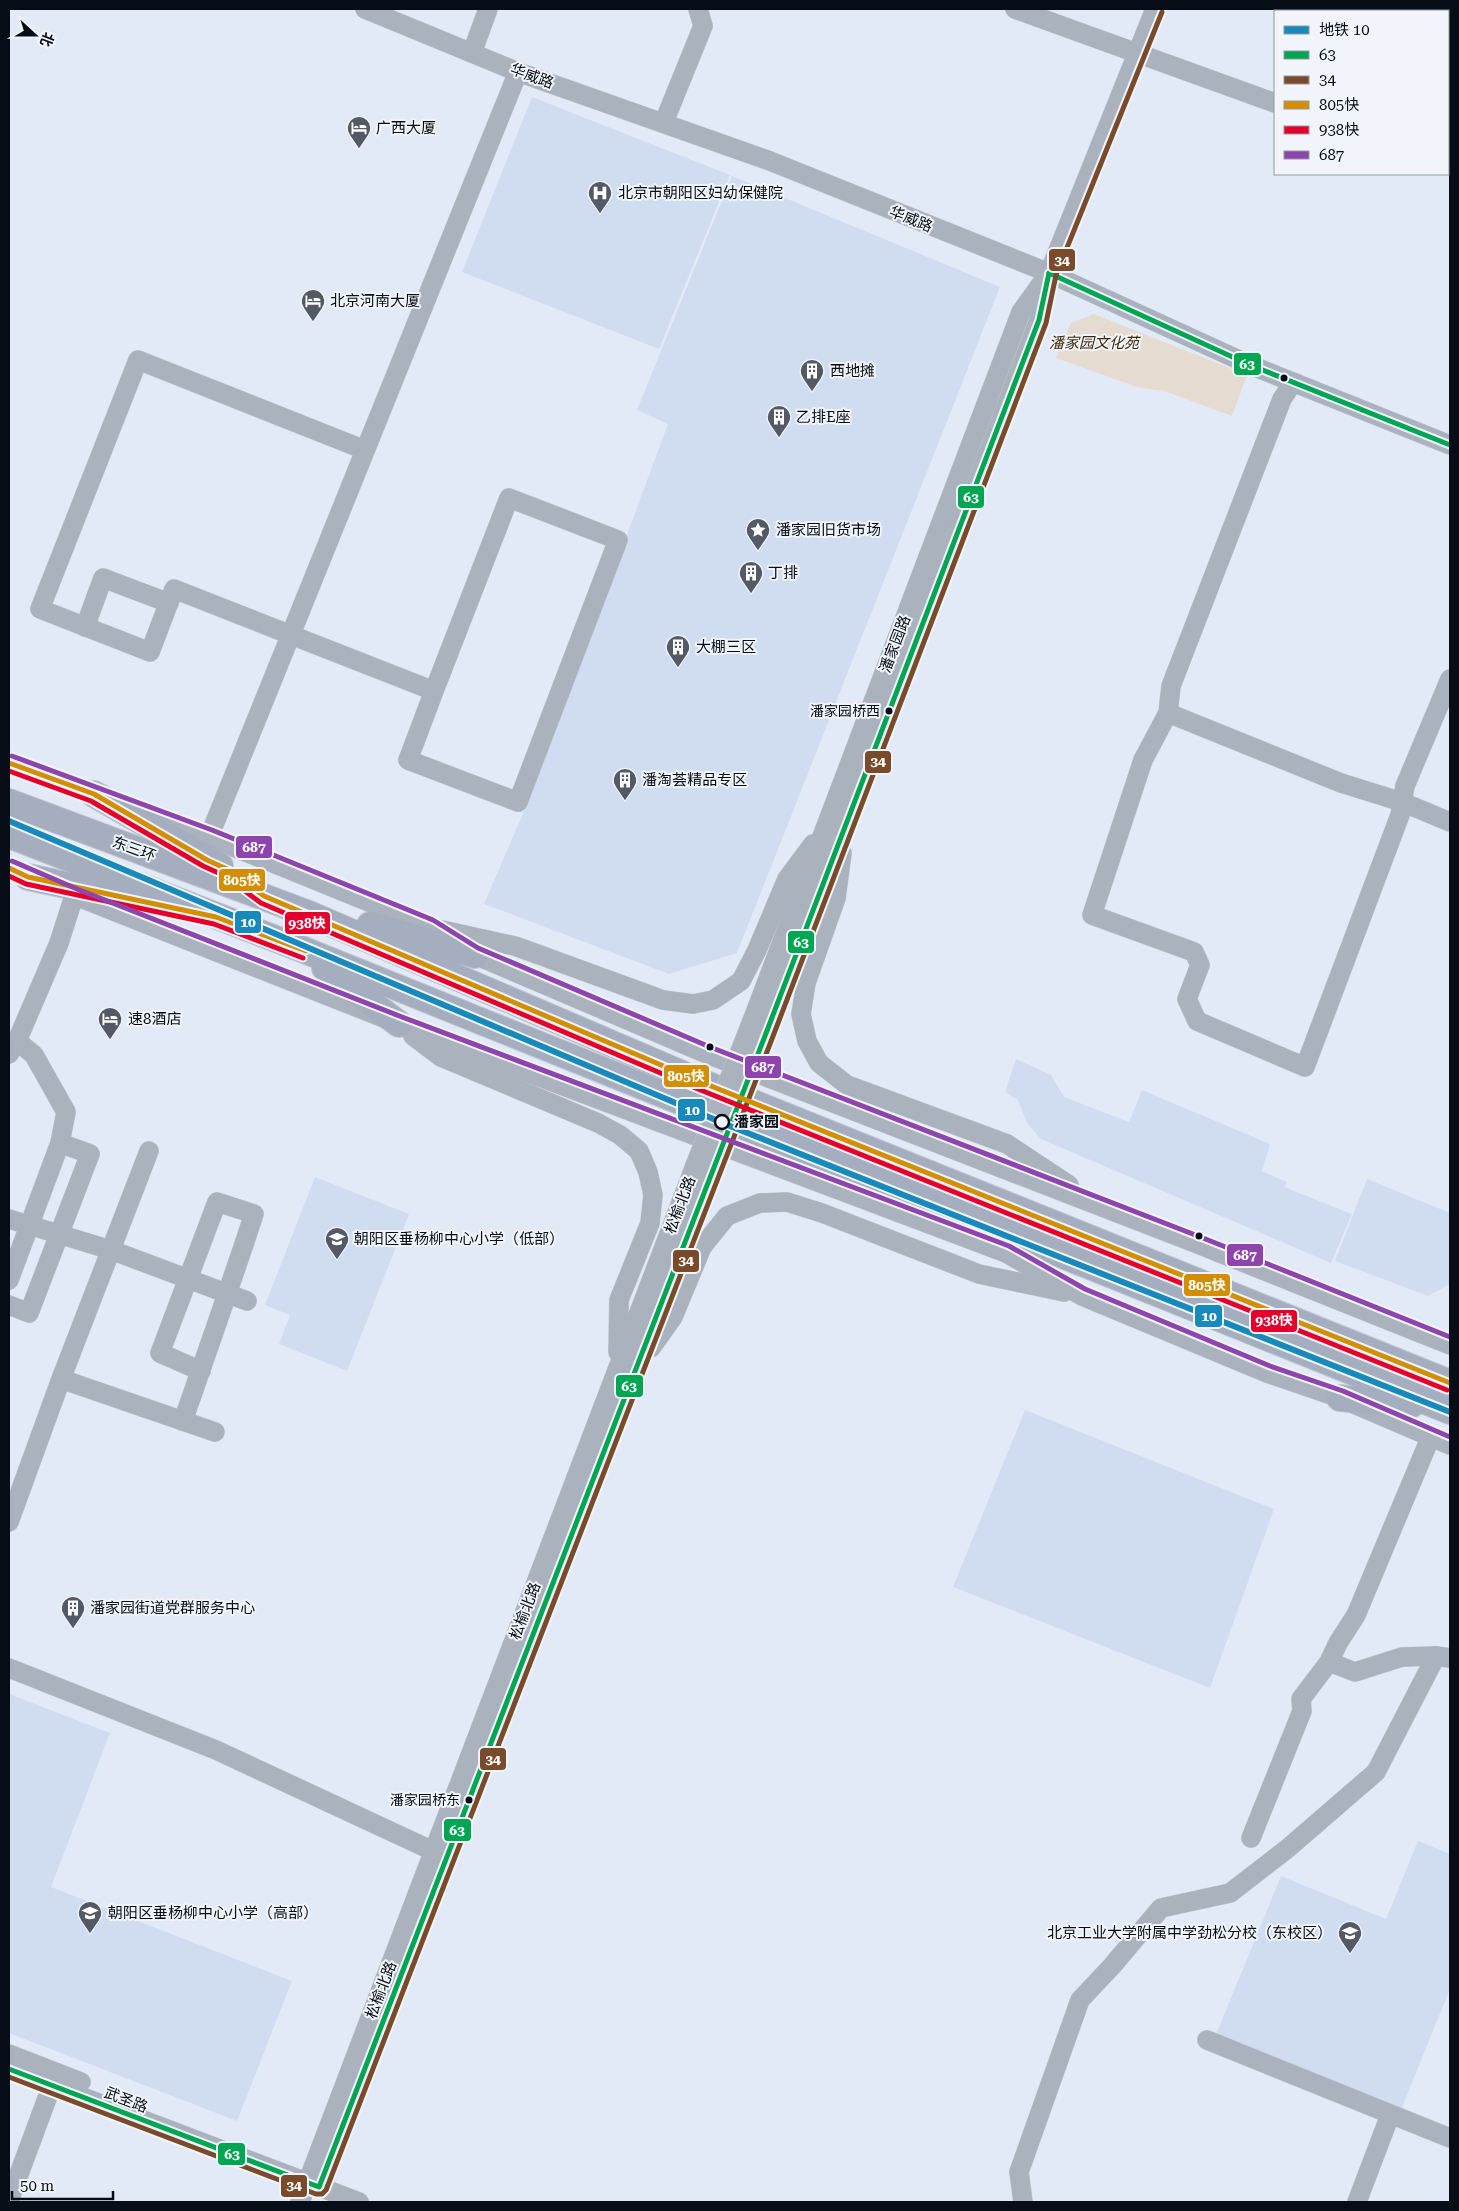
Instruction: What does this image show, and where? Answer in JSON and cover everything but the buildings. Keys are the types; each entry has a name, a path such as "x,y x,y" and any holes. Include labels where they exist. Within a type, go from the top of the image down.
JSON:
{"highway":[{"path":"94,794 208,860 230,870 264,896"},
{"name":"东三环","path":"9,802 309,914 702,1082 1450,1383"},
{"path":"9,835 299,948 1446,1409"},
{"path":"19,872 216,917"},
{"path":"309,914 336,913 374,927 476,955"},
{"path":"299,948 398,1024"},
{"path":"1340,1398 1446,1409"}],"street":[{"name":"华威路","path":"365,9 518,72 770,161 1049,273 1250,365 1450,445"},
{"path":"472,53 488,9"},
{"path":"664,122 704,26 698,9"},
{"path":"1015,9 1274,103"},
{"name":"潘家园路","path":"760,1025 846,823 1039,320 1049,273 1155,9"},
{"path":"210,837 518,72"},
{"name":"潘家园路","path":"760,1025 825,829 1021,312 1049,273"},
{"path":"365,450 138,360 40,608 150,652 174,589 434,691"},
{"path":"1296,383 1290,387 1282,399 1171,686 1168,713 1143,760 1092,914 1194,952 1200,965 1187,999 1197,1021 1304,1067 1400,815 1405,786 1450,679"},
{"path":"509,498 618,540 518,802 408,760 434,691 509,498"},
{"path":"85,626 103,578 169,603"},
{"path":"1168,713 1341,783 1402,802 1450,822"},
{"path":"9,763 210,837 430,927 476,955 707,1054 1450,1345"},
{"path":"846,823 836,898 806,983 801,1014 807,1041 819,1063 847,1085 1007,1144 1099,1206"},
{"path":"430,927 515,946 663,1000 694,1004 713,1000 741,981 757,950 787,878 825,829"},
{"path":"19,872 74,896 398,1024 1006,1253 1082,1296 1267,1373 1340,1398 1450,1445"},
{"path":"9,1280 60,1143 66,1112 34,1055 13,1048 59,944 74,896"},
{"path":"398,1024 441,1058 598,1123 620,1135 638,1151 648,1172 654,1195 650,1223 619,1300 627,1368"},
{"name":"松榆北路","path":"300,2202 313,2186 704,1166 760,1025"},
{"path":"9,1305 29,1313 90,1154 60,1143"},
{"path":"9,1522 149,1150"},
{"path":"183,1421 254,1214 217,1202 160,1353 200,1371"},
{"path":"627,1368 673,1317 702,1247 727,1216 760,1203 786,1202 979,1274 1082,1296"},
{"path":"9,1219 111,1250 247,1301"},
{"name":"松榆北路","path":"313,2186 433,1851 627,1368"},
{"path":"61,1380 215,1432"},
{"path":"1250,1838 1302,1711 1301,1699 1329,1662 1338,1642 1356,1615 1430,1436"},
{"path":"1329,1662 1355,1672 1402,1657 1443,1657"},
{"path":"1023,2202 1019,2172 1080,2000 1112,1966 1161,1908 1230,1893 1287,1849 1376,1772 1443,1657"},
{"path":"9,1668 216,1750 433,1851"},
{"path":"1206,2040 1450,2138"},
{"name":"武圣路","path":"9,2054 313,2186"},
{"name":"武圣路","path":"9,2069 359,2202"},
{"path":"9,2201 52,2085"},
{"path":"1357,2202 1390,2115"}],"shaded area":[{"path":"1450,9 1450,109 1449,10 1382,10"},
{"name":"北京市朝阳区妇幼保健院","path":"532,97 730,175 659,349 462,272"},
{"name":"潘家园旧货市场","path":"732,176 1000,287 737,953 669,974 484,904 524,811 668,424 637,410"},
{"path":"1016,1059 1051,1075 1064,1097 1129,1122 1142,1090 1270,1144 1262,1171 1287,1182 1284,1187 1352,1214 1331,1263 1041,1139 1027,1123 1018,1100 1005,1092"},
{"name":"朝阳区垂杨柳中心小学（低部）","path":"315,1177 409,1214 347,1371 279,1344 290,1315 265,1305"},
{"path":"1367,1179 1450,1213 1450,1284 1428,1296 1335,1261"},
{"path":"1025,1410 1274,1509 1210,1688 953,1587"},
{"name":"朝阳区垂杨柳中心小学（高部）","path":"9,1694 110,1733 51,1887 292,1981 237,2121 9,2033"},
{"name":"北京工业大学附属中学劲松分校（东校区）","path":"1418,1841 1450,1854 1450,1989 1400,2112 1215,2037 1281,1876 1386,1919"}],"green space":[{"name":"潘家园文化苑","path":"1094,314 1247,375 1232,416 1165,391 1140,388 1056,358 1071,323"}],"metro line":[{"name":"10","path":"9,821 730,1126 1450,1412"}],"transit line":[{"name":"34","path":"9,2077 316,2194 322,2194 326,2190 775,1031 1046,323 1056,275 1162,12"},
{"name":"63","path":"1049,273 1250,365 1450,445"},
{"name":"63","path":"9,2069 319,2187 768,1028 1039,320 1049,273"},
{"name":"687","path":"12,756 212,830 433,920 478,948 710,1047 1198,1236 1450,1337"},
{"name":"805快","path":"9,763 94,794 207,860 229,870 264,896 701,1082 1450,1383"},
{"name":"938快","path":"9,771 91,801 203,866 225,876 261,903 698,1089 1447,1390"},
{"name":"687","path":"12,861 77,889 402,1017 1009,1246 1085,1289 1270,1366 1343,1391 1450,1437"},
{"name":"805快","path":"9,868 28,877 216,917 306,951"},
{"name":"938快","path":"9,876 26,884 214,924 303,958"}],"place":[{"name":"广西大厦","path":"359,149"},
{"name":"北京市朝阳区妇幼保健院","path":"600,214"},
{"name":"北京河南大厦","path":"313,322"},
{"name":"西地摊","path":"812,392"},
{"name":"乙排E座","path":"779,438"},
{"name":"潘家园旧货市场","path":"758,551"},
{"name":"丁排","path":"751,594"},
{"name":"大棚三区","path":"678,668"},
{"name":"潘家园桥西","path":"889,711"},
{"name":"潘淘荟精品专区","path":"625,801"},
{"name":"速8酒店","path":"110,1040"},
{"name":"潘家园","path":"722,1122"},
{"name":"朝阳区垂杨柳中心小学（低部）","path":"337,1260"},
{"name":"潘家园街道党群服务中心","path":"73,1629"},
{"name":"潘家园桥东","path":"469,1800"},
{"name":"朝阳区垂杨柳中心小学（高部）","path":"90,1934"},
{"name":"北京工业大学附属中学劲松分校（东校区）","path":"1350,1954"}]}
